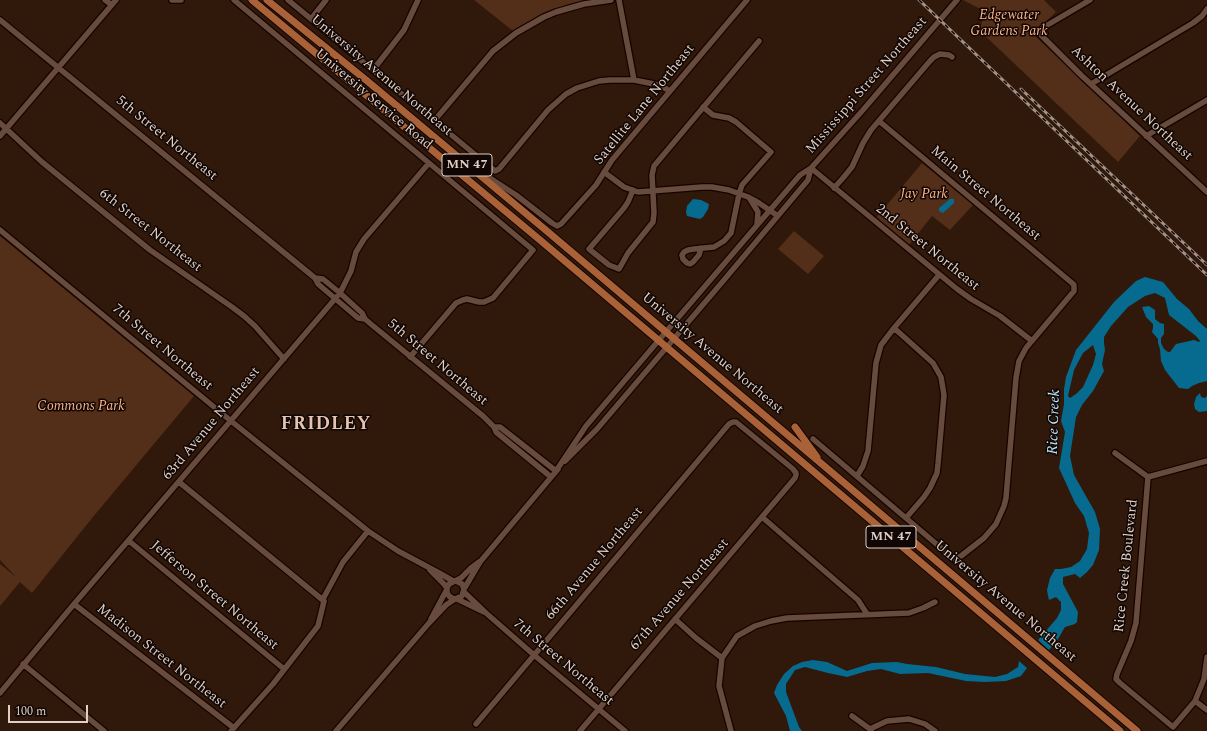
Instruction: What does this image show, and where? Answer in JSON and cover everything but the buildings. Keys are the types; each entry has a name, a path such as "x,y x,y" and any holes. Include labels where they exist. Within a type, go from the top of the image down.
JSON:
{"main road":[{"name":"University Avenue Northeast","path":"252,0 667,347 1120,731"},
{"name":"University Avenue Northeast","path":"267,0 366,80 666,331 1137,731"},
{"path":"795,427 825,467"}],"street":[{"path":"105,0 112,5"},
{"path":"0,136 116,0"},
{"path":"172,0 181,0"},
{"name":"University Service Road","path":"234,0 533,250 493,298 484,302 467,299 456,303 410,357"},
{"path":"288,0 495,171 499,169 548,110 566,94 577,88 599,81 634,80 659,85 670,91"},
{"path":"311,18 326,0"},
{"path":"372,70 404,30 418,0"},
{"path":"434,121 493,52 516,33 556,12 584,4 611,0"},
{"path":"619,0 634,80"},
{"name":"Satellite Lane Northeast","path":"466,164 516,195 552,224 558,226 596,185 612,160 746,0"},
{"name":"Mississippi Street Northeast","path":"556,471 586,426 658,340 800,175 812,168 957,0"},
{"name":"Ashton Avenue Northeast","path":"1090,0 1044,27 1041,32 1044,38 1146,136 1206,189"},
{"path":"1091,84 1193,23 1202,16 1207,9"},
{"name":"5th Street Northeast","path":"0,20 315,278 318,284 358,318 365,319"},
{"path":"633,190 624,208 589,249 609,265 619,269 628,253 653,222 652,176 654,166 759,41"},
{"path":"834,188 852,167 867,136 930,61 940,54 949,55 952,57"},
{"path":"1146,136 1207,100"},
{"path":"701,248 714,247 720,244 731,233 739,194 745,181 771,152 736,122 729,118 713,115 703,107"},
{"name":"Main Street Northeast","path":"879,121 1072,283 1075,288 1073,293 1032,341"},
{"name":"6th Street Northeast","path":"0,123 42,162 150,250 244,316 255,326 284,359"},
{"name":"63rd Avenue Northeast","path":"0,693 74,604 340,293 351,271 356,252 364,239 429,163"},
{"name":"Mississippi Street Northeast","path":"464,590 480,562 556,471 597,429 778,216 808,180 812,168"},
{"name":"2nd Street Northeast","path":"812,168 939,275 966,295 1000,316 1032,341"},
{"path":"604,172 624,187 638,192 702,187 729,190 748,197 778,216"},
{"path":"748,197 758,212 757,224"},
{"name":"7th Street Northeast","path":"0,230 368,532 383,542 454,581"},
{"path":"857,476 868,451 876,363 881,345 939,275"},
{"name":"5th Street Northeast","path":"315,278 323,279 340,293 362,313 365,319 494,427 496,432 551,477"},
{"path":"894,328 933,363 941,377 944,395 937,473 924,497 906,518"},
{"path":"813,439 954,559 961,556 984,538 996,524 1004,506 1006,498 1017,369 1023,354 1032,341"},
{"name":"66th Avenue Northeast","path":"476,724 729,424 733,422 738,424 796,473"},
{"name":"5th Street Northeast","path":"494,427 500,427 556,471"},
{"path":"1115,453 1148,477 1207,461"},
{"name":"67th Avenue Northeast","path":"580,731 762,518 795,478 796,473"},
{"name":"Rice Creek Boulevard","path":"1148,477 1136,623 1131,641 1116,679 1173,728 1195,701"},
{"path":"179,482 324,601"},
{"path":"762,518 858,600 867,614"},
{"path":"233,730 284,670 318,626 324,601 323,599 343,562 368,532"},
{"name":"Jefferson Street Northeast","path":"128,541 284,670"},
{"name":"Mississippi Street Northeast","path":"454,581 461,578 471,568 480,562"},
{"name":"7th Street Northeast","path":"427,567 444,583 446,589"},
{"path":"336,731 429,623 446,606 462,596 464,590 460,582 454,581 449,584 429,623"},
{"path":"446,589 448,595 456,599"},
{"name":"7th Street Northeast","path":"464,590 486,613 625,731"},
{"name":"7th Street Northeast","path":"456,599 486,613"},
{"path":"731,731 719,686 722,658 737,636 755,626 786,618 909,613 935,602"},
{"name":"Madison Street Northeast","path":"74,604 233,730"},
{"path":"675,620 722,658"},
{"path":"1207,657 1204,679 1195,701 1207,710"},
{"path":"23,664 104,731"},
{"path":"852,716 871,730 887,721 909,719 925,724 935,731"}],"green space":[{"path":"474,0 588,0 569,4 543,14 513,31"},
{"name":"Edgewater Gardens Park","path":"963,0 1044,0 1056,12 1033,34 1140,136 1118,162 980,31 984,11"},
{"name":"Jay Park","path":"922,163 973,205 950,230 932,216 909,245 876,218"},
{"path":"794,231 824,256 808,274 778,249"},
{"name":"Commons Park","path":"0,236 194,396 32,593 20,582 0,606 0,564 16,577 0,560"}],"water":[{"path":"693,199 701,200 709,204 708,209 700,219 687,216 687,206"},
{"path":"950,199 954,199 954,203 943,213 939,211 939,208"},
{"path":"1145,277 1163,282 1177,299 1189,309 1198,321 1207,329 1207,381 1199,383 1188,389 1179,388 1165,370 1161,361 1158,339 1152,332 1153,324 1146,317 1142,307 1149,306 1155,310 1155,319 1164,324 1164,334 1161,338 1161,343 1164,349 1168,352 1170,352 1176,344 1194,340 1200,341 1196,336 1169,315 1165,298 1155,293 1145,296 1128,307 1111,326 1104,337 1105,350 1102,364 1104,371 1076,417 1070,456 1074,475 1095,512 1100,529 1099,550 1093,565 1080,578 1075,574 1063,577 1063,584 1078,612 1077,622 1065,627 1049,650 1038,640 1057,618 1061,610 1061,602 1056,597 1049,600 1047,590 1050,578 1055,569 1071,567 1080,561 1087,549 1089,533 1084,516 1075,503 1059,468 1065,432 1061,421 1066,377 1076,350 1114,302 1136,281","holes":["1093,345 1096,354 1093,365 1083,387 1070,398 1068,396 1074,370 1083,353"]},
{"path":"1200,393 1201,397 1205,398 1207,396 1207,411 1199,412 1195,409 1194,404 1196,397"},
{"path":"813,660 827,662 847,671 872,663 897,662 936,667 965,674 995,677 1007,674 1018,667 1019,661 1027,668 1021,676 1006,681 985,682 966,681 928,673 900,674 881,669 867,671 847,677 805,667 795,670 786,684 786,692 799,727 802,731 790,731 786,716 774,693 784,674 793,666 802,662"}],"railway":[{"path":"919,0 1207,275"},
{"path":"1021,89 1207,265"}],"district":[{"name":"FRIDLEY","path":"326,425"}],"water label":[{"name":"Rice Creek","path":"1055,422"}]}
